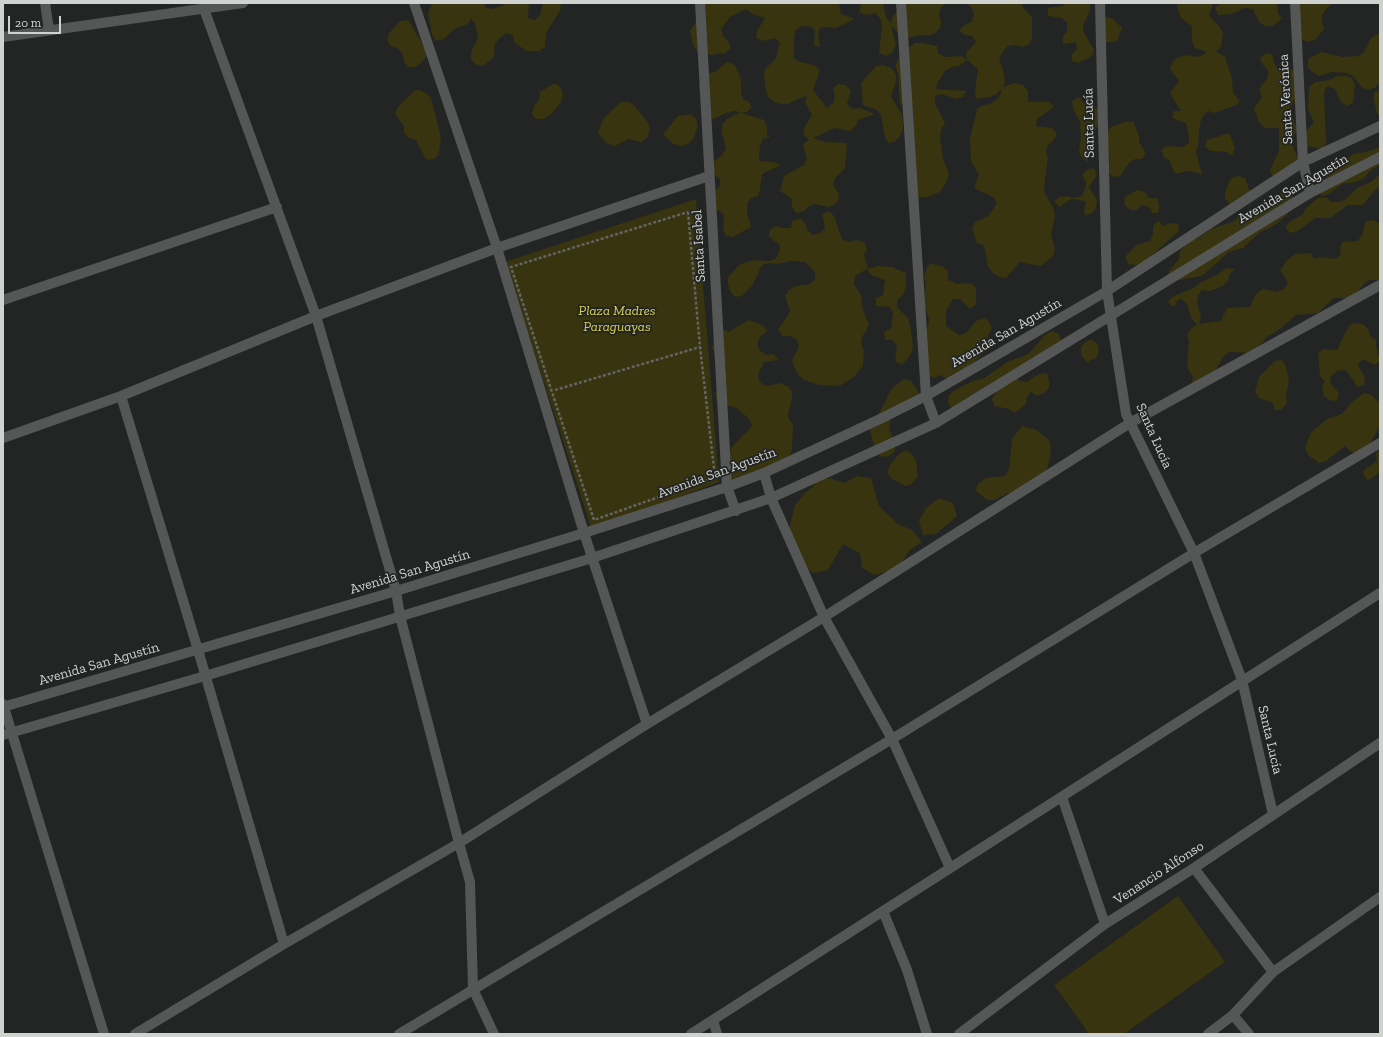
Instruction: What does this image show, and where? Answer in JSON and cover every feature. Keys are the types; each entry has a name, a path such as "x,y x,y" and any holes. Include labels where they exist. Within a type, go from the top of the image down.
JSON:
{"street":[{"path":"45,3 49,30"},
{"path":"3,37 243,3"},
{"path":"414,3 497,248 584,533 647,724"},
{"name":"Santa Isabel","path":"700,3 728,487 736,511"},
{"path":"901,3 926,396 936,423"},
{"name":"Santa Lucía","path":"1100,3 1107,291 1126,414 1194,553 1242,680 1273,814"},
{"name":"Santa Verónica","path":"1296,3 1303,162 1310,193"},
{"path":"204,9 316,316 396,591 400,616 470,882 473,990 494,1034"},
{"name":"Avenida San Agustín","path":"3,706 396,591 728,487 764,473 926,396 1107,291 1303,162 1380,126"},
{"name":"Avenida San Agustín","path":"7,734 205,676 592,558 736,511 771,498 936,423 1310,193 1380,157"},
{"path":"3,438 121,396 316,316 497,248 709,176"},
{"path":"3,300 277,207"},
{"path":"135,1034 284,944 459,843 647,724 824,617 1130,423 1380,285"},
{"path":"121,396 198,650 284,944"},
{"path":"399,1034 892,739 1194,553 1380,443"},
{"path":"764,473 771,498 824,617 892,739 950,868"},
{"path":"691,1034 1380,593"},
{"path":"3,706 7,734 104,1034"},
{"name":"Venancio Alfonso","path":"959,1034 1105,924 1194,868 1380,743"},
{"path":"1062,797 1105,924"},
{"path":"1194,868 1274,972"},
{"path":"1208,1034 1234,1015 1274,972 1380,897"},
{"path":"883,911 907,970 927,1034"},
{"path":"1234,1015 1249,1034"},
{"path":"713,1020 716,1034"}],"path":[{"path":"688,212 700,347 715,477 594,520 553,391 511,267 688,212"},
{"path":"553,391 700,347"}],"green space":[{"path":"432,3 483,3 486,8 493,9 508,3 529,3 528,18 535,20 540,15 543,3 560,3 561,9 546,33 545,47 539,51 526,51 514,42 513,35 506,33 495,43 494,57 483,66 475,64 471,59 471,52 478,38 475,24 471,18 468,24 454,29 444,39 436,41 432,35 428,13"},
{"path":"703,3 839,3 841,14 855,19 836,28 821,27 818,33 820,47 814,45 815,30 809,26 802,26 796,30 794,37 794,58 800,62 814,65 820,70 813,90 827,108 833,103 835,96 833,89 838,84 846,85 851,91 847,104 853,109 860,108 875,114 858,120 856,126 850,131 835,128 813,138 825,142 847,143 845,168 835,178 833,185 838,192 839,200 834,205 828,207 815,204 808,207 803,212 796,213 792,207 792,199 780,191 784,176 804,165 807,159 803,144 809,140 804,135 804,128 812,115 805,102 807,95 788,104 774,102 769,98 766,91 764,76 765,69 776,58 780,43 775,38 762,41 756,38 757,31 765,18 752,14 746,9 730,17 721,29 723,36 728,41 731,48 725,53 711,55 697,51 693,45 690,31 699,18"},
{"path":"861,3 883,3 886,17 891,24 892,17 906,3 947,3 941,7 939,14 941,22 940,28 935,33 928,36 921,35 907,38 901,35 891,25 896,45 893,52 886,56 879,53 882,25 880,18 875,13 866,15 859,12"},
{"path":"966,3 1022,3 1022,6 1032,17 1032,39 1028,45 1022,47 1015,45 1008,46 1003,52 999,59 1004,73 1005,81 1003,87 1015,83 1023,85 1028,91 1028,102 1050,102 1054,107 1037,119 1036,126 1052,128 1057,134 1054,140 1049,144 1046,151 1048,158 1044,187 1045,194 1053,207 1055,214 1051,235 1055,249 1053,256 1041,266 1020,262 1006,278 999,277 988,267 984,245 977,243 972,229 975,222 988,216 997,203 993,197 974,188 979,174 971,162 970,138 977,109 996,100 1000,95 1002,88 997,94 990,97 976,99 975,92 978,69 967,60 966,53 976,42 972,36 965,35 959,31 964,25 971,22 974,15 972,8"},
{"path":"1064,3 1090,4 1090,11 1084,23 1083,31 1094,50 1091,57 1078,63 1072,61 1072,54 1077,49 1076,42 1063,44 1063,37 1067,31 1067,23 1062,18 1048,16 1048,8 1063,6"},
{"path":"1177,3 1213,3 1209,16 1223,32 1221,47 1216,51 1225,57 1232,78 1233,92 1240,102 1215,113 1208,111 1203,116 1200,123 1196,152 1202,174 1189,171 1176,174 1170,161 1164,157 1161,150 1167,146 1182,147 1189,143 1186,123 1172,118 1174,111 1181,111 1170,93 1179,81 1170,69 1173,61 1179,57 1187,55 1194,57 1201,56 1207,52 1195,48 1192,41 1192,26 1181,18"},
{"path":"1220,3 1277,3 1278,13 1282,19 1272,26 1265,26 1259,22 1253,9 1245,8 1231,14 1218,15 1215,8"},
{"path":"1298,3 1332,3 1322,14 1324,29 1315,40 1308,42 1295,37 1291,31 1291,16"},
{"path":"1105,17 1112,18 1122,28 1117,41 1103,43"},
{"path":"408,20 426,50 426,57 415,67 408,67 404,61 402,53 397,48 390,46 387,39 390,32 400,21"},
{"path":"1377,34 1380,34 1380,82 1376,87 1369,90 1362,88 1354,77 1347,73 1332,72 1319,76 1312,72 1308,67 1308,59 1321,52 1342,57 1358,56 1364,52 1371,38"},
{"path":"915,43 937,46 938,53 945,57 961,56 967,60 959,66 946,70 938,82 936,89 966,91 963,97 956,99 942,94 935,96 935,103 945,123 941,130 940,137 943,159 949,173 947,181 940,192 927,197 913,198 907,193 910,112 900,103 898,73 895,66 902,52"},
{"path":"1266,53 1273,55 1274,63 1278,68 1286,67 1299,73 1302,81 1293,103 1289,108 1297,129 1291,142 1300,163 1298,170 1287,179 1280,180 1273,177 1270,171 1279,150 1279,128 1264,128 1259,122 1254,109 1262,96 1259,89 1268,77 1268,70 1263,65 1260,58"},
{"path":"727,62 735,65 741,79 741,94 744,100 748,101 752,107 747,112 741,113 764,120 767,127 767,134 770,137 763,139 760,146 759,161 774,162 781,165 762,174 758,196 751,198 747,204 747,212 751,227 733,237 726,236 723,229 724,214 711,207 710,195 721,185 719,178 707,172 710,164 722,155 726,148 722,133 722,125 727,119 740,112 734,111 714,119 707,119 699,92 699,85 702,78 708,73 715,72"},
{"path":"883,65 891,68 896,74 896,82 891,96 902,115 903,129 895,142 888,143 885,137 881,115 877,110 863,105 861,83 876,66"},
{"path":"1337,76 1352,78 1355,85 1353,103 1347,106 1341,102 1335,89 1327,86 1324,92 1326,143 1322,149 1307,146 1302,141 1304,134 1314,122 1308,109 1309,87 1315,82 1330,80"},
{"path":"553,84 557,84 562,90 563,97 560,104 550,115 543,119 536,119 532,114 534,106 539,100 540,92"},
{"path":"419,90 426,93 431,98 441,137 439,154 434,159 426,160 416,140 409,138 404,133 404,126 395,114 398,107 414,91"},
{"path":"1380,90 1380,115 1377,114 1374,93"},
{"path":"1079,97 1084,103 1098,109 1100,116 1099,124 1090,140 1088,162 1082,158 1079,152 1081,137 1080,122 1073,109 1072,101"},
{"path":"621,102 629,102 635,106 649,124 650,131 647,138 641,142 628,139 615,146 608,144 602,139 598,132 604,118"},
{"path":"691,114 696,119 698,126 693,139 688,144 681,146 673,144 663,134 678,116"},
{"path":"1133,121 1139,135 1139,142 1146,153 1142,159 1135,159 1129,163 1120,176 1113,177 1108,172 1110,158 1101,146 1102,139 1111,127"},
{"path":"1229,133 1235,147 1232,156 1226,152 1211,151 1205,147 1207,140"},
{"path":"1380,147 1380,165 1372,169 1363,179 1356,182 1342,184 1330,193 1322,196 1317,191 1317,184 1342,166 1352,154 1367,152"},
{"path":"1094,168 1097,175 1089,187 1097,200 1096,208 1092,213 1085,216 1084,209 1086,202 1071,199 1060,207 1054,202 1059,197 1067,196 1075,198 1082,196 1086,182 1082,175 1087,170"},
{"path":"1380,174 1380,188 1376,189 1363,205 1348,205 1330,218 1315,218 1298,231 1291,233 1285,228 1289,222 1302,215 1306,208 1318,198 1326,197 1332,202 1339,202 1346,199 1357,188 1371,182"},
{"path":"1238,176 1245,178 1250,192 1237,206 1230,204 1225,199 1225,192 1231,178"},
{"path":"1137,190 1145,192 1149,198 1157,198 1159,206 1158,213 1152,213 1149,207 1142,205 1137,210 1130,210 1125,205 1124,198"},
{"path":"1286,191 1292,194 1294,202 1287,215 1275,225 1259,233 1243,248 1229,252 1202,276 1174,281 1168,278 1169,271 1179,259 1180,251 1191,240 1198,238 1211,229 1232,222 1273,196"},
{"name":"Plaza Madres Paraguayas","path":"696,199 719,482 592,530 505,262"},
{"path":"829,211 834,216 842,239 849,242 857,240 864,242 867,249 864,255 868,269 878,266 892,267 906,273 906,288 903,295 898,299 897,307 908,318 913,347 911,354 902,365 895,361 897,347 893,340 885,340 884,332 891,328 893,313 890,307 876,306 876,298 883,295 885,280 871,275 867,269 855,276 854,284 862,297 861,304 869,325 862,337 861,344 864,350 863,366 854,377 841,385 834,386 819,385 804,380 798,375 792,361 799,346 797,340 790,336 782,336 778,329 790,311 785,296 789,290 796,286 810,284 815,279 815,272 805,262 791,261 762,265 752,286 742,296 735,297 730,291 728,284 728,277 739,265 752,260 768,261 775,259 779,253 780,245 769,237 769,230 776,226 791,228 792,221 800,218 805,223 807,230 813,235 820,233 825,228 822,214"},
{"path":"1373,220 1380,224 1380,278 1377,280 1369,280 1363,285 1355,296 1348,298 1334,298 1318,313 1296,315 1280,329 1267,337 1257,349 1251,353 1229,352 1223,357 1208,384 1203,389 1196,390 1192,384 1193,376 1189,371 1187,364 1189,341 1187,334 1198,324 1196,324 1191,318 1187,304 1181,299 1174,302 1178,303 1172,307 1168,301 1174,296 1195,287 1201,282 1215,276 1227,268 1235,269 1230,274 1228,281 1223,286 1210,291 1202,290 1198,296 1197,303 1201,317 1199,324 1221,321 1227,308 1250,307 1256,294 1263,289 1277,292 1284,289 1288,283 1280,270 1289,258 1296,254 1311,253 1314,259 1321,257 1335,259 1341,255 1340,248 1342,242 1357,241 1362,236 1366,221"},
{"path":"1158,221 1164,226 1170,223 1178,224 1179,231 1143,263 1136,265 1129,264 1125,257 1136,245 1150,241 1153,234 1153,226"},
{"path":"930,263 942,266 948,271 948,281 950,280 956,284 971,283 976,288 976,304 970,309 960,299 953,299 946,311 946,326 959,335 966,333 976,321 984,318 989,321 992,328 982,354 972,365 965,378 960,383 953,383 941,375 934,378 927,375 920,339 928,326 929,319 924,305 926,283 924,277"},
{"path":"748,320 763,325 767,331 759,338 757,344 760,351 766,355 774,354 778,360 764,362 758,375 760,382 766,386 780,383 787,386 792,391 792,399 788,413 789,419 793,425 792,449 790,455 779,466 739,484 726,479 731,448 752,426 749,419 738,409 717,401 715,394 725,374 712,348 716,334 722,329 729,332"},
{"path":"1356,323 1363,324 1368,329 1370,336 1375,340 1376,338 1376,346 1380,361 1375,365 1362,359 1358,365 1365,378 1364,385 1357,387 1345,370 1337,371 1331,376 1330,383 1339,393 1337,401 1329,400 1324,396 1322,387 1325,381 1320,376 1318,354 1323,349 1337,350 1349,325"},
{"path":"1052,331 1059,334 1061,340 1053,354 1015,376 1020,381 1027,382 1039,374 1047,373 1049,388 1044,393 1037,396 1031,392 1027,397 1026,404 1015,413 1009,409 994,406 992,399 996,392 995,385 952,409 948,403 949,395 955,390 975,380 983,379 1009,361 1024,356 1030,352 1045,335"},
{"path":"1092,339 1098,345 1099,352 1096,358 1089,361 1092,364 1086,361 1081,355 1081,348 1085,342"},
{"path":"1282,360 1286,366 1289,381 1286,395 1287,403 1281,410 1275,410 1273,403 1259,398 1255,392 1259,377 1275,361"},
{"path":"904,379 911,381 919,393 917,400 893,416 889,429 895,443 895,451 889,456 882,457 876,452 870,431 892,388"},
{"path":"1364,393 1371,395 1380,403 1380,425 1371,442 1362,452 1355,455 1345,446 1326,461 1319,463 1308,455 1305,448 1310,434 1327,419 1342,414 1352,402"},
{"path":"1022,426 1037,430 1049,440 1051,448 1045,476 1015,492 1008,493 995,500 987,500 976,491 978,484 986,478 1005,476 1009,469 1012,439"},
{"path":"1380,449 1380,472 1371,479 1367,480 1363,474 1364,470 1377,461 1376,453"},
{"path":"906,450 912,454 916,461 918,476 912,484 905,486 892,479 887,472 890,465 899,454"},
{"path":"857,476 871,478 879,506 898,524 912,530 922,542 909,551 901,563 889,571 874,575 862,568 860,553 843,544 828,570 813,573 801,563 788,534 795,505 805,493 813,487 816,480 830,478 844,483"},
{"path":"939,498 953,503 957,516 936,534 923,535 919,521 926,508"},
{"path":"1178,896 1225,962 1124,1034 1089,1034 1054,985"}]}
